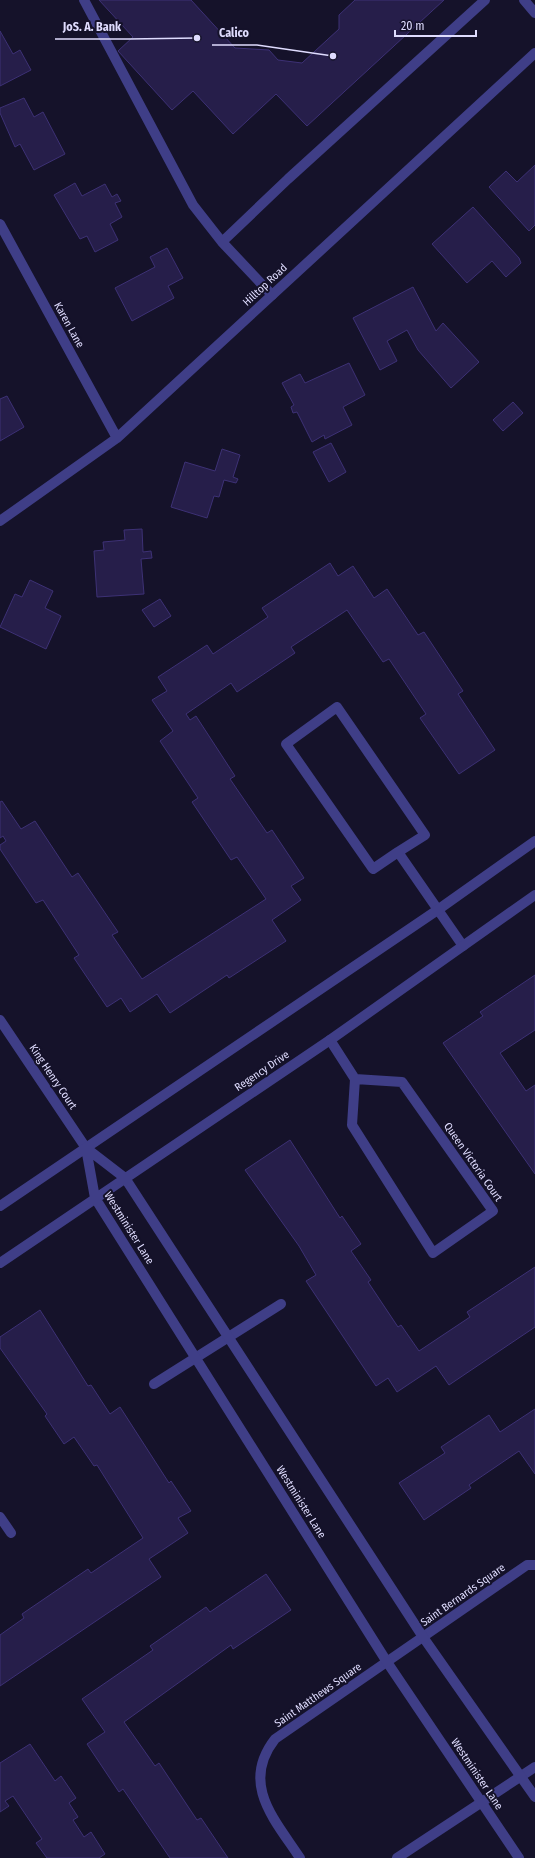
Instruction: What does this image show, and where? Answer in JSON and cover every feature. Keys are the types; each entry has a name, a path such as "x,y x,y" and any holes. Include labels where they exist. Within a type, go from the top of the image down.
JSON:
{"street":[{"path":"84,0 193,205 222,242 272,295"},
{"path":"222,242 288,179 486,0"},
{"path":"524,0 535,13"},
{"name":"Hilltop Road","path":"0,521 117,438 535,53"},
{"name":"Karen Lane","path":"0,224 117,438"},
{"path":"337,707 424,836 398,852 373,869 286,744 337,707"},
{"path":"0,1206 439,909 535,841"},
{"path":"398,852 439,909 463,946"},
{"name":"Regency Drive","path":"0,1263 330,1040 535,895"},
{"name":"King Henry Court","path":"0,1020 86,1148"},
{"path":"330,1040 355,1079"},
{"name":"Queen Victoria Court","path":"355,1079 402,1082 493,1212 433,1253 352,1125 355,1079"},
{"path":"86,1148 125,1178 423,1637 535,1796"},
{"name":"Westminister Lane","path":"86,1148 95,1198 387,1662 518,1858"},
{"path":"154,1384 281,1304"},
{"path":"0,1517 11,1533"},
{"name":"Saint Bernards Square","path":"405,1649 527,1565 535,1565"},
{"name":"Saint Matthews Square","path":"300,1858 267,1808 263,1797 260,1786 260,1773 267,1749 275,1739 405,1649"},
{"path":"397,1858 535,1767"}],"building":[{"path":"99,0 191,0 235,48 269,50 278,60 302,63 339,29 339,15 355,0 444,0 307,126 276,94 233,134 193,91 172,110 118,51 133,37"},
{"path":"0,31 13,54 20,50 31,70 0,86"},
{"path":"24,98 34,117 43,112 65,154 34,170 20,144 15,147 0,113 0,108"},
{"path":"535,165 535,225 529,231 489,187 506,171 517,182"},
{"path":"75,183 82,196 105,184 112,197 117,194 121,201 115,203 122,217 110,224 118,240 95,252 87,236 80,239 54,195"},
{"path":"473,207 519,258 521,263 506,277 492,261 467,283 432,244"},
{"path":"167,248 183,278 168,286 174,298 132,321 115,288 155,267 150,257"},
{"path":"413,287 436,331 443,323 479,362 451,388 418,350 407,330 387,341 397,361 380,370 353,318"},
{"path":"349,363 365,395 343,407 352,425 325,439 324,435 312,442 297,412 293,413 291,407 294,405 282,383 300,374 305,383"},
{"path":"7,396 24,427 0,441 0,399"},
{"path":"513,402 523,413 503,431 493,420"},
{"path":"331,443 346,472 329,482 313,452"},
{"path":"222,449 240,455 233,477 238,479 236,483 224,480 219,497 214,496 207,518 171,507 185,462 215,471"},
{"path":"142,529 143,552 151,551 152,558 141,559 144,594 97,597 94,551 104,550 103,542 125,540 124,530"},
{"path":"330,563 338,576 353,566 374,598 387,589 418,635 424,632 463,691 458,694 495,750 459,774 420,718 426,714 389,659 383,662 347,610 291,647 295,653 237,692 231,683 186,714 190,720 196,716 235,776 230,779 267,833 272,830 304,878 291,886 301,900 272,920 286,941 229,978 227,975 170,1013 157,994 130,1012 121,998 107,1007 74,958 79,955 43,900 36,903 0,849 0,845 6,841 3,836 0,838 0,802 2,801 21,829 35,821 72,877 78,873 118,932 112,935 142,979 266,899 237,857 231,860 192,802 198,798 160,741 173,731 152,700 167,691 158,677 207,645 213,654 268,617 262,608"},
{"path":"30,580 53,591 45,608 61,616 46,649 0,627 15,594 22,597"},
{"path":"160,599 171,616 154,627 142,610"},
{"path":"535,975 535,1030 500,1053 526,1091 535,1085 535,1174 443,1043 483,1016 480,1012"},
{"path":"290,1140 340,1218 342,1216 361,1244 351,1251 371,1280 368,1282 398,1327 401,1325 419,1351 470,1317 467,1312 535,1267 535,1327 449,1385 436,1366 397,1392 388,1378 376,1386 306,1281 316,1275 299,1246 245,1170"},
{"path":"40,1310 88,1386 91,1385 110,1414 120,1407 169,1483 171,1481 191,1511 178,1518 188,1533 149,1559 161,1577 0,1686 0,1635 24,1618 22,1614 88,1569 91,1573 143,1538 97,1465 94,1466 74,1437 64,1444 45,1416 47,1414 0,1348 0,1337"},
{"path":"535,1409 535,1474 519,1451 469,1485 471,1488 424,1520 399,1483 445,1453 441,1447 489,1415 500,1432"},
{"path":"266,1574 291,1610 233,1649 231,1645 124,1722 155,1766 159,1763 197,1820 201,1818 228,1858 170,1858 123,1789 119,1792 87,1744 105,1732 82,1699 153,1650 150,1646 206,1607 210,1612"},
{"path":"30,1744 55,1781 61,1776 76,1798 69,1803 78,1817 73,1820 84,1837 91,1832 105,1854 99,1858 47,1858 36,1843 42,1839 13,1796 5,1801 9,1806 0,1812 0,1763"}],"place":[{"name":"JoS. A. Bank","path":"197,38"},
{"name":"Calico","path":"333,56"}]}
